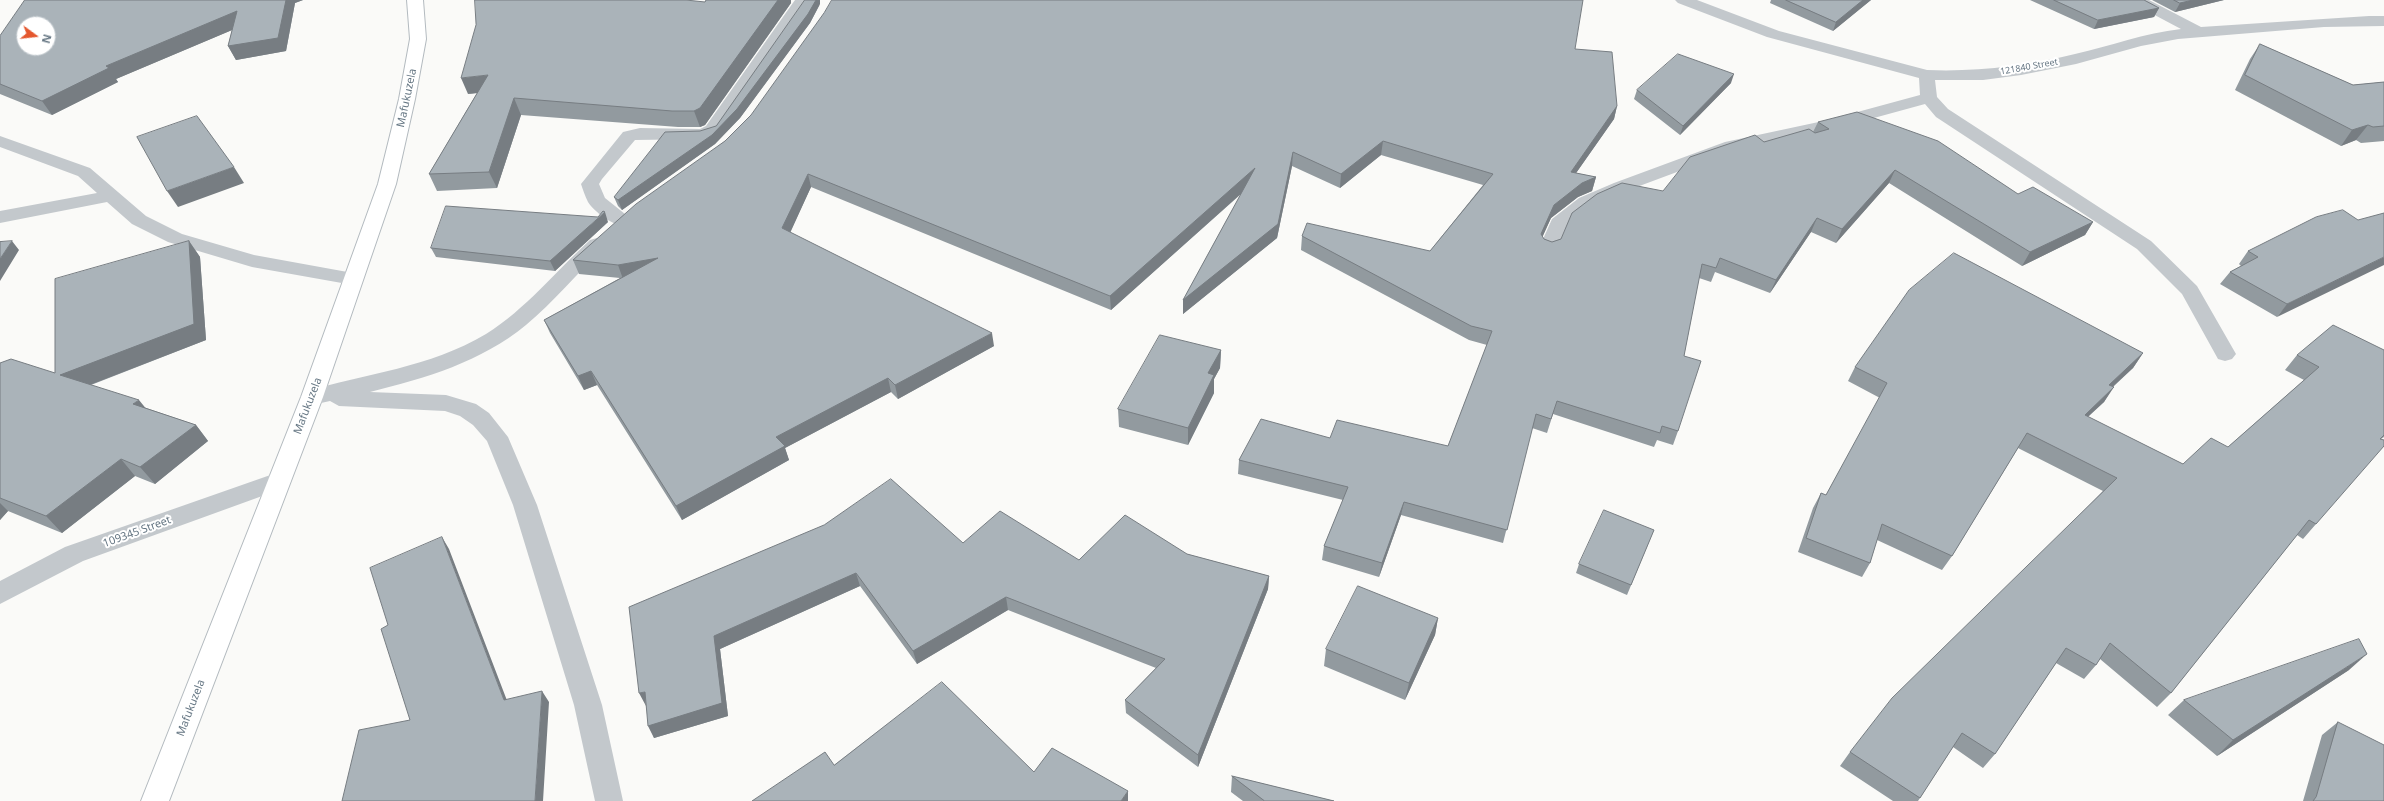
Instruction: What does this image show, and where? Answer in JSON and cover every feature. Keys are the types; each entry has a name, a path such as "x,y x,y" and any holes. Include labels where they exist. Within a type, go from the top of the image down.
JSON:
{"main road":[{"name":"Mafukuzela","path":"155,801 312,397 387,184 407,99 418,39 415,0"}],"street":[{"path":"312,397 426,371 469,353 518,321 576,263 628,217 597,201 590,184 594,177 628,136 640,133 703,134 712,130 803,0"},
{"name":"121840 Street","path":"1682,0 1773,34 1927,74 1946,76 1982,75 2032,68 2078,59 2150,38 2197,31 2347,20 2384,21"},
{"path":"2137,0 2197,31"},
{"path":"1927,74 1927,91 1929,98 1942,113 2144,245 2175,274 2190,291 2225,354"},
{"path":"1549,248 1559,223 1586,202 1620,187 1731,146 1830,125 1929,98"},
{"path":"0,141 84,172 139,220 175,238 252,261 354,279"},
{"path":"0,217 110,196"},
{"path":"312,397 446,403 468,410 481,419 497,437 525,505 588,705 609,801"},
{"name":"109345 Street","path":"0,594 10,587 74,554 279,481"}],"building":[{"path":"25,0 286,0 278,38 228,46 237,11 106,66 109,68 42,101 0,84 0,36"},
{"path":"475,0 686,0 705,2 706,0 778,0 700,108 694,111 672,111 514,98 489,172 429,174 488,75 461,78 476,25"},
{"path":"805,0 816,0 808,14 737,109 712,135 618,200 614,197 665,132 700,131 716,126"},
{"path":"832,0 1583,0 1575,49 1612,52 1617,106 1571,172 1596,177 1582,183 1554,205 1541,234 1544,239 1552,242 1561,239 1572,213 1597,194 1622,183 1663,191 1690,157 1755,135 1764,142 1809,129 1815,133 1829,129 1818,122 1857,112 1938,141 2018,194 2033,187 2093,222 2030,252 1895,170 1842,229 1817,218 1776,280 1720,258 1716,268 1702,264 1684,356 1701,361 1678,431 1662,426 1660,433 1557,401 1551,419 1536,414 1507,530 1404,502 1382,563 1324,546 1348,487 1239,460 1261,419 1330,438 1337,420 1448,446 1492,331 1471,326 1302,236 1307,223 1430,251 1493,174 1383,141 1341,174 1293,152 1278,224 1183,300 1255,168 1110,296 808,174 782,228 992,333 895,385 888,378 776,437 785,446 676,506 591,371 578,376 544,320 658,258 618,265 573,260 636,204 725,141 751,115"},
{"path":"1786,0 1863,0 1836,22"},
{"path":"2054,0 2144,0 2159,8 2098,20"},
{"path":"2174,0 2193,0 2180,3"},
{"path":"2260,44 2353,85 2384,82 2384,126 2373,127 2368,125 2352,130 2245,75"},
{"path":"1678,54 1734,74 1683,126 1637,90"},
{"path":"197,116 234,167 167,191 137,137"},
{"path":"446,206 598,217 603,211 605,212 550,261 431,248"},
{"path":"2343,210 2358,220 2384,213 2384,257 2287,304 2230,272 2258,257 2248,251 2316,217"},
{"path":"12,241 0,259 0,242"},
{"path":"189,241 194,324 60,375 139,400 133,404 196,425 140,467 121,459 46,516 0,498 0,363 11,359 55,373 55,279"},
{"path":"1954,253 2143,353 2109,385 2114,387 2085,415 2183,464 2211,438 2228,447 2319,367 2297,355 2333,325 2384,350 2384,435 2380,439 2384,440 2384,446 2316,524 2309,520 2171,693 2110,643 2096,665 2066,648 1995,754 1962,733 1920,798 1850,752 1892,698 2117,478 2027,433 1952,556 1882,524 1870,563 1806,538 1821,493 1826,495 1887,383 1855,367 1909,290"},
{"path":"1160,335 1221,350 1208,373 1214,375 1188,428 1118,409"},
{"path":"891,479 963,543 1000,511 1079,560 1125,515 1187,554 1269,576 1198,755 1125,700 1165,659 1006,597 913,651 856,573 714,636 722,703 648,726 645,692 639,693 629,607 824,525"},
{"path":"1604,510 1654,530 1631,585 1579,564"},
{"path":"442,537 504,700 542,691 535,801 342,801 359,730 410,720 381,629 388,625 370,568"},
{"path":"1358,586 1438,618 1409,683 1326,649"},
{"path":"2359,639 2367,654 2233,740 2184,700"},
{"path":"942,682 1034,772 1052,748 1128,791 1121,801 752,801 825,752 834,765"},
{"path":"2338,722 2384,745 2384,801 2313,801 2316,797"},
{"path":"1232,776 1334,801 1265,801"}]}
